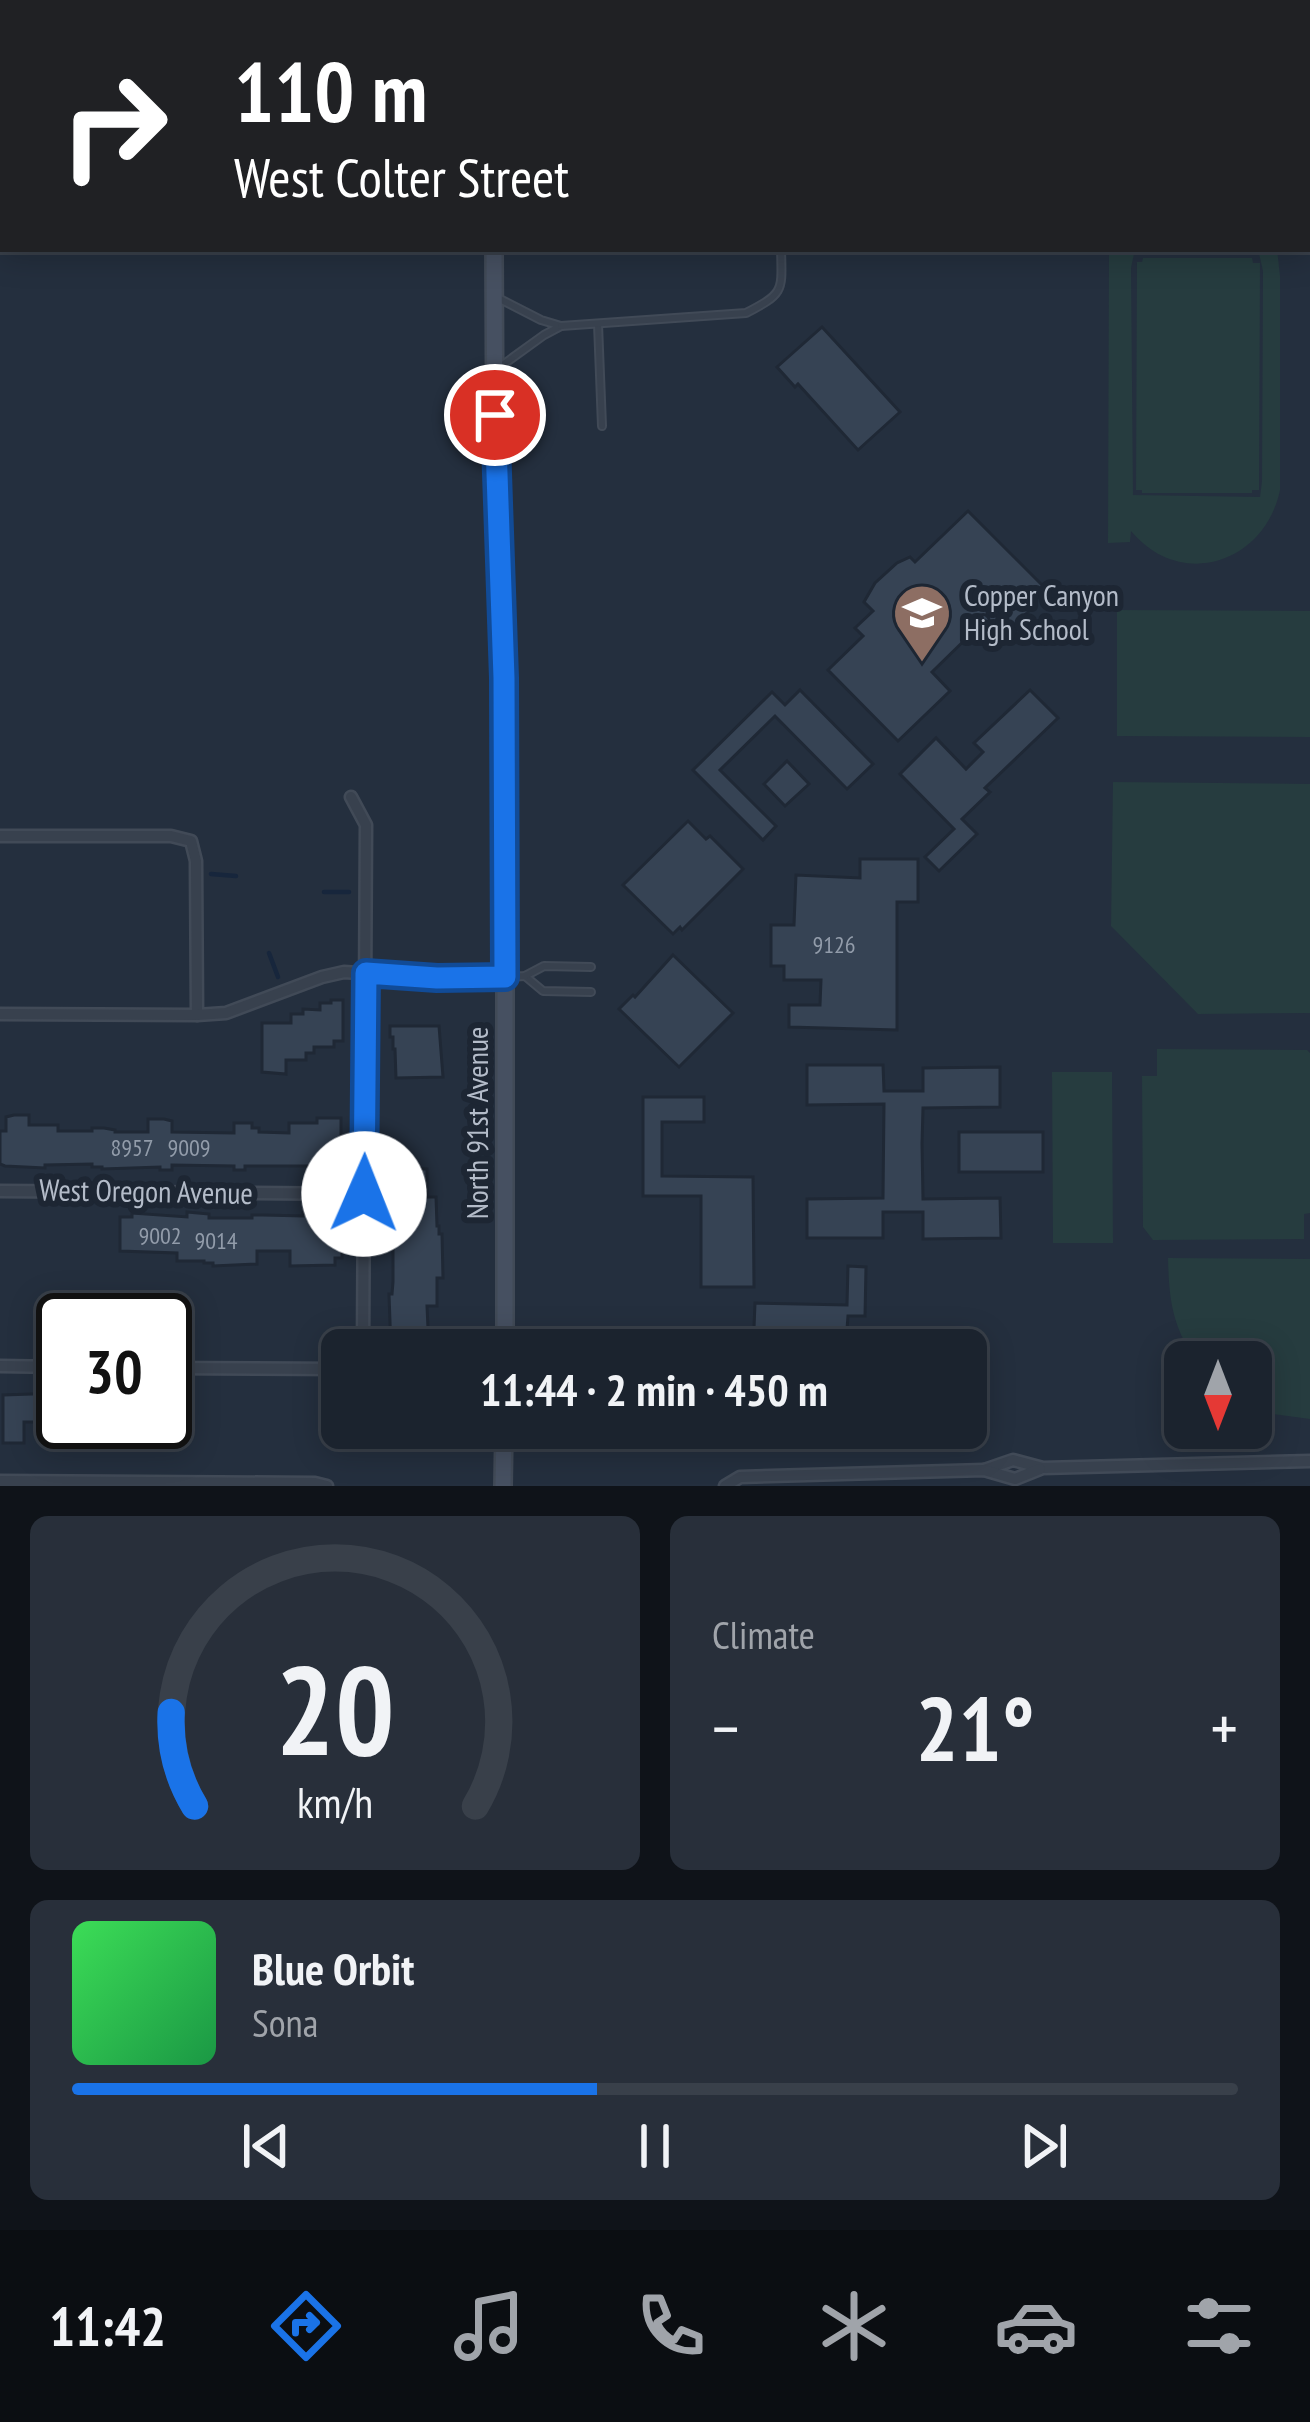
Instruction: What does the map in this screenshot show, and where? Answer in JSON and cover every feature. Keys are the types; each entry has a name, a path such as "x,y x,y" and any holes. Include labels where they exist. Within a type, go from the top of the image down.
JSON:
{"main road":[{"name":"North 91st Avenue","path":"494,252 495,458 504,658 505,1329"},
{"path":"503,1486 504,1449"}],"street":[{"path":"351,797 366,825 363,1329"},
{"path":"0,836 171,836 191,841 196,860 197,1015"},
{"path":"0,1014 226,1013 344,972 505,977"},
{"name":"West Oregon Avenue","path":"0,1191 364,1194"},
{"path":"0,1366 36,1367"},
{"path":"192,1367 321,1369"},
{"path":"726,1485 740,1477 984,1470 1013,1460 1043,1468 1310,1461"},
{"path":"0,1481 327,1486"}],"lane":[{"path":"494,296 561,326 746,313 773,299 782,286 782,252"},
{"path":"598,324 602,426"},
{"path":"494,371 561,326"},
{"path":"505,977 525,976 544,966 591,967"},
{"path":"525,976 543,991 591,992"}],"green space":[{"path":"1109,252 1134,252 1133,495 1260,497 1263,271 1259,252 1277,252 1280,490 1271,515 1239,551 1196,564 1151,549 1131,531 1130,542 1108,543"},
{"path":"1143,258 1252,258 1253,263 1260,263 1259,490 1136,490 1137,262"},
{"path":"1117,610 1310,611 1310,737 1117,736"},
{"path":"1113,782 1310,784 1310,1013 1198,1014 1111,926"},
{"path":"1157,1049 1310,1053 1310,1213 1304,1214 1304,1239 1153,1240 1143,1227 1142,1076 1157,1076"},
{"path":"1052,1072 1112,1072 1113,1243 1053,1243"},
{"path":"1168,1258 1310,1259 1310,1419 1272,1414 1272,1341 1185,1341 1169,1287"}],"building":[{"path":"822,327 900,412 858,450 777,367"},
{"path":"968,511 1046,589 992,647 975,630 932,672 950,691 898,741 828,670 863,636 855,628 873,611 864,602 875,583 897,563 910,557 915,562"},
{"path":"800,690 873,764 847,789 775,716 720,770 776,826 763,840 693,770 772,692 785,705"},
{"path":"1030,690 1058,718 985,788 990,792 962,819 977,834 939,871 925,857 954,829 900,774 936,738 966,769 983,752 974,743"},
{"path":"787,761 809,784 785,806 764,784"},
{"path":"688,821 743,869 673,934 623,885"},
{"path":"860,859 918,859 918,902 897,902 897,1030 789,1027 789,1005 820,1005 821,980 784,980 784,966 771,966 771,925 794,925 796,875 860,878"},
{"path":"673,955 733,1013 679,1067 619,1009"},
{"path":"343,1000 343,1041 334,1041 334,1047 314,1047 314,1053 306,1053 306,1060 286,1060 286,1074 262,1072 262,1023 291,1023 291,1014 320,1010 320,1003"},
{"path":"390,1026 439,1026 443,1077 396,1078"},
{"path":"807,1065 883,1065 884,1091 923,1091 923,1068 1000,1067 1000,1107 923,1108 922,1144 923,1199 1000,1198 1001,1238 923,1239 923,1212 883,1212 883,1238 807,1238 807,1199 883,1198 884,1104 807,1105"},
{"path":"643,1097 704,1097 704,1122 662,1122 662,1176 753,1177 754,1287 701,1287 701,1196 643,1196"},
{"path":"29,1115 29,1125 58,1125 58,1131 104,1128 115,1132 148,1132 148,1119 164,1119 172,1121 172,1132 234,1133 234,1123 252,1123 259,1132 289,1133 289,1123 341,1118 341,1166 234,1170 234,1166 172,1165 172,1170 160,1170 102,1169 92,1164 5,1166 0,1164 0,1131 6,1131 6,1117"},
{"path":"959,1132 1043,1132 1043,1172 959,1172"},
{"path":"390,1168 427,1169 427,1197 436,1197 437,1226 442,1234 443,1278 437,1278 437,1306 427,1306 428,1329 390,1329"},
{"path":"187,1212 209,1214 209,1218 314,1213 314,1219 342,1219 342,1258 335,1258 335,1265 290,1266 290,1251 257,1251 257,1264 213,1266 204,1261 177,1261 177,1253 120,1251 120,1217 132,1217 132,1213 187,1217"},
{"path":"848,1266 866,1267 865,1316 848,1316 847,1329 754,1328 755,1303 847,1305"},
{"path":"36,1394 36,1422 24,1422 24,1443 3,1443 3,1395"}],"waterway":[{"path":"211,874 236,876"},
{"path":"324,892 349,892"},
{"path":"269,953 278,977"}],"place":[{"name":"Copper Canyon High School","path":"922,664"}],"route":[{"path":"364,1194 366,973 505,977 504,678 495,415"}]}
